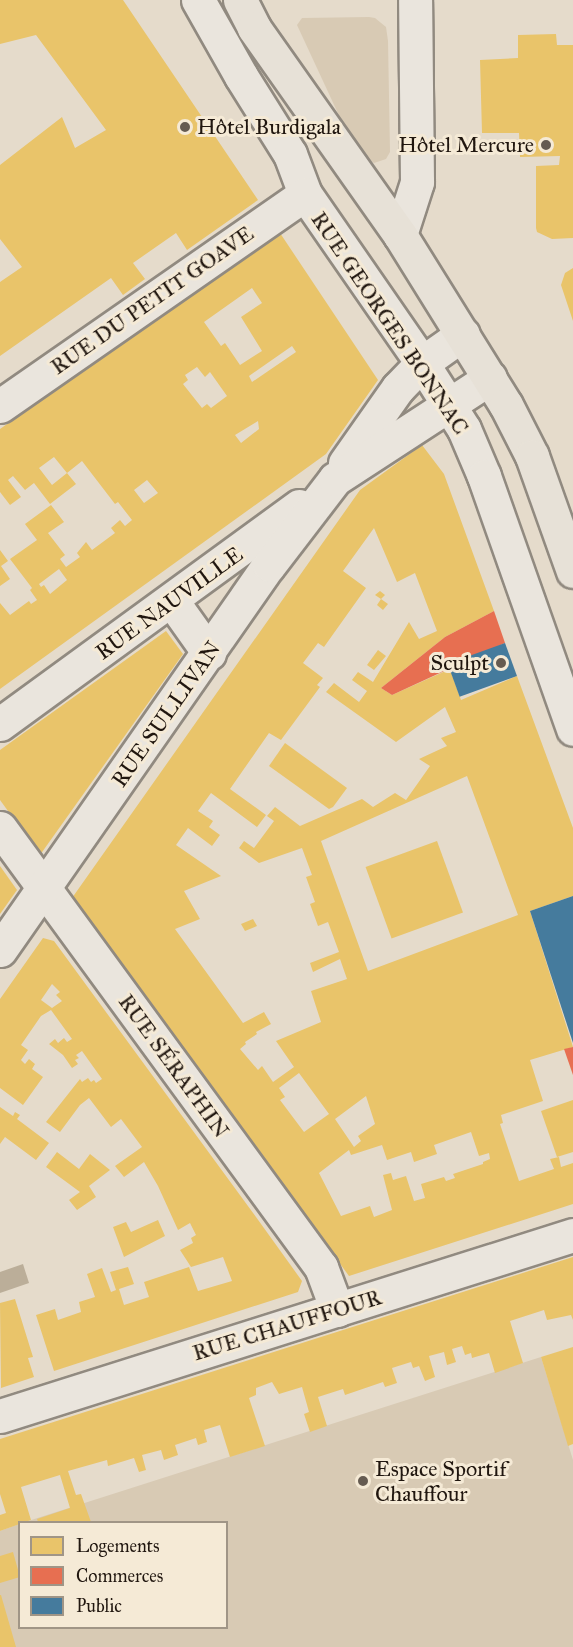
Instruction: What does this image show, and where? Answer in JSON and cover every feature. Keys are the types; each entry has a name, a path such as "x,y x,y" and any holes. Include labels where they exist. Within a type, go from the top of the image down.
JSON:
{"main road":[{"path":"240,0 254,28 400,236 490,378 532,456 573,571"}],"street":[{"name":"RUE GEORGES BONNAC","path":"198,0 241,76 290,154 305,194 422,363 464,429 484,476 573,729"},
{"path":"400,236 417,182 415,0"},
{"name":"RUE DU PETIT GOAVE","path":"0,406 305,194"},
{"name":"RUE SULLIVAN","path":"0,950 269,565 335,479 399,388 422,363 464,334"},
{"name":"RUE SULLIVAN","path":"335,479 490,378"},
{"name":"RUE NAUVILLE","path":"0,724 251,544 335,479"},
{"path":"172,601 209,653"},
{"name":"RUE SÉRAPHIN","path":"0,828 321,1267 337,1310"},
{"name":"RUE CHAUFFOUR","path":"0,1416 573,1235"}],"shaded area":[{"path":"302,18 375,18 386,27 388,41 390,152 386,159 374,163 360,152 342,122 297,25"},
{"path":"23,1264 29,1283 0,1293 0,1272"},
{"name":"Espace Sportif Chauffour","path":"541,1357 573,1460 573,1647 0,1647 0,1531 18,1524 18,1629 228,1629 228,1521 28,1521"}],"building: Logements":[{"path":"0,0 123,0 258,200 187,250 176,233 133,263 145,279 123,295 111,278 0,356 0,282 22,267 0,239 0,165 62,117 75,148 106,130 36,35 0,44"},
{"name":"Hôtel Mercure","path":"556,34 557,45 573,45 573,238 552,239 537,232 536,228 536,166 559,165 560,156 520,157 519,133 482,133 480,60 518,58 518,35"},
{"path":"280,233 378,380 326,454 0,689 0,603 10,615 29,601 31,604 37,600 30,590 32,588 10,559 37,540 25,524 51,505 64,522 48,533 65,555 60,559 66,567 80,557 77,553 86,542 92,550 115,533 111,528 120,520 125,526 132,520 118,502 115,504 82,461 67,473 76,484 50,504 34,483 25,490 13,476 8,480 21,497 10,505 0,492 0,429","holes":["252,288 262,303 241,317 262,351 240,365 225,343 221,346 204,322","292,346 296,352 252,382 249,376","197,367 205,377 210,372 227,396 211,408 207,404 202,408 183,384 188,380 185,375","258,421 259,429 241,443 235,435","54,457 67,473 52,485 39,468","147,480 158,493 144,503 134,490","59,569 67,580 50,594 44,585 41,587 39,584"]},
{"path":"573,268 573,321 561,285 565,273"},
{"path":"422,445 444,474 494,611 445,637 381,688 392,695 450,669 461,700 517,676 573,828 573,896 530,911 573,1047 530,1060 543,1101 501,1115 503,1123 500,1124 519,1181 554,1169 550,1159 559,1157 561,1167 573,1163 573,1204 349,1276 72,898 360,490","holes":["374,528 397,582 415,573 437,631 419,639 409,622 373,682 358,672 352,680 367,691 359,702 334,683 326,692 396,742 445,707 456,732 441,738 447,746 419,759 430,766 406,800 395,793 373,807 362,799 300,826 275,807 267,816 274,821 254,848 244,841 239,848 259,863 302,848 312,875 306,877 315,902 310,904 318,926 328,922 339,952 310,963 313,972 340,959 347,979 311,991 321,1022 276,1041 294,1067 273,1082 262,1066 258,1070 240,1049 246,1044 245,1042 257,1034 256,1032 271,1024 264,1012 243,1023 175,929 200,919 184,891 221,876 176,845 188,828 212,846 220,835 209,827 213,821 198,811 211,793 257,827 266,815 230,789 269,733 281,740 320,687 317,685 323,678 303,663 318,643 324,647 366,588 343,571","467,776 518,915 368,971 321,841","299,1073 329,1114 304,1132 280,1100 285,1097 279,1088","366,1096 375,1124 358,1136 361,1141 354,1147 335,1119","471,1132 479,1156 489,1153 490,1159 483,1164 453,1174 455,1178 446,1181 444,1177 421,1184 425,1198 414,1201 406,1176 393,1180 391,1173 383,1175 392,1210 374,1217 370,1206 341,1216 319,1173 349,1150 351,1155 382,1145 387,1160 411,1152 414,1162 437,1154 434,1145"]},
{"path":"0,550 8,561 1,566 10,579 0,586"},
{"path":"380,591 385,595 381,599 375,595"},
{"path":"381,599 388,604 383,610 377,605"},
{"path":"166,631 183,654 40,855 0,800 0,750"},
{"path":"378,650 386,656 374,670 367,665"},
{"path":"285,743 347,788 333,807 329,809 269,766"},
{"path":"437,841 463,912 392,938 366,867"},
{"path":"0,866 17,890 0,914"},
{"path":"253,919 257,926 245,931 241,924"},
{"path":"43,938 54,941 302,1281 298,1292 54,1371 36,1315 55,1309 58,1320 81,1312 79,1302 95,1297 87,1274 102,1268 111,1292 116,1290 110,1272 128,1267 134,1284 119,1289 124,1305 149,1297 144,1282 189,1267 198,1291 232,1281 223,1257 191,1267 180,1250 193,1243 191,1238 196,1235 190,1223 178,1230 144,1162 124,1177 115,1166 142,1147 121,1119 111,1127 89,1098 80,1105 60,1132 46,1122 80,1079 82,1082 88,1078 91,1082 94,1080 96,1083 102,1079 82,1051 76,1055 79,1058 75,1060 78,1064 72,1068 63,1055 49,1044 55,1039 58,1043 64,1038 67,1042 72,1039 51,1010 41,1016 21,1045 28,1050 21,1060 25,1064 29,1059 35,1064 32,1069 43,1077 23,1105 0,1088 0,999","holes":["52,984 60,992 56,995 62,1001 52,1008 41,1000"]},
{"path":"573,1100 573,1152 557,1157 541,1111"},
{"path":"0,1107 13,1116 15,1112 20,1115 17,1119 49,1143 36,1160 5,1137 0,1144"},
{"path":"57,1152 79,1169 90,1154 110,1170 89,1186 96,1197 77,1210 69,1200 80,1192 46,1167"},
{"path":"158,1220 165,1236 124,1257 113,1227 126,1222 131,1232"},
{"path":"573,1257 573,1320 571,1315 547,1320 544,1310 510,1321 523,1363 495,1373 489,1353 472,1358 471,1353 465,1355 462,1346 452,1349 456,1362 447,1365 444,1352 429,1356 435,1377 425,1381 419,1366 413,1368 411,1362 392,1368 397,1383 385,1387 383,1382 345,1395 343,1389 318,1397 327,1426 310,1432 304,1414 309,1412 302,1387 279,1394 272,1382 256,1388 256,1395 249,1398 265,1446 230,1457 220,1425 204,1430 207,1442 198,1445 196,1438 175,1445 178,1455 164,1460 161,1450 142,1455 146,1470 139,1472 134,1458 108,1466 107,1460 68,1471 76,1495 81,1494 91,1521 38,1521 37,1519 70,1508 60,1475 21,1487 31,1520 18,1521 18,1525 0,1531 0,1515 6,1513 0,1494 0,1439"},
{"path":"15,1299 33,1357 28,1358 34,1377 1,1388 0,1303"},
{"path":"573,1347 573,1444 568,1446 541,1357"},
{"path":"13,1552 18,1578 0,1583 0,1556"},
{"path":"1,1595 16,1647 0,1647"}],"building: Commerces":[{"path":"494,611 505,643 392,695 381,688 445,637"},
{"path":"573,1047 573,1075 564,1049"}],"building: Public":[{"path":"505,643 517,676 460,697 448,664"},
{"path":"573,896 573,1043 530,911"}],"place":[{"name":"Hôtel Burdigala","path":"185,127"},
{"name":"Hôtel Mercure","path":"546,145"},
{"name":"Sculpt","path":"501,663"},
{"name":"Espace Sportif Chauffour","path":"363,1481"}]}
